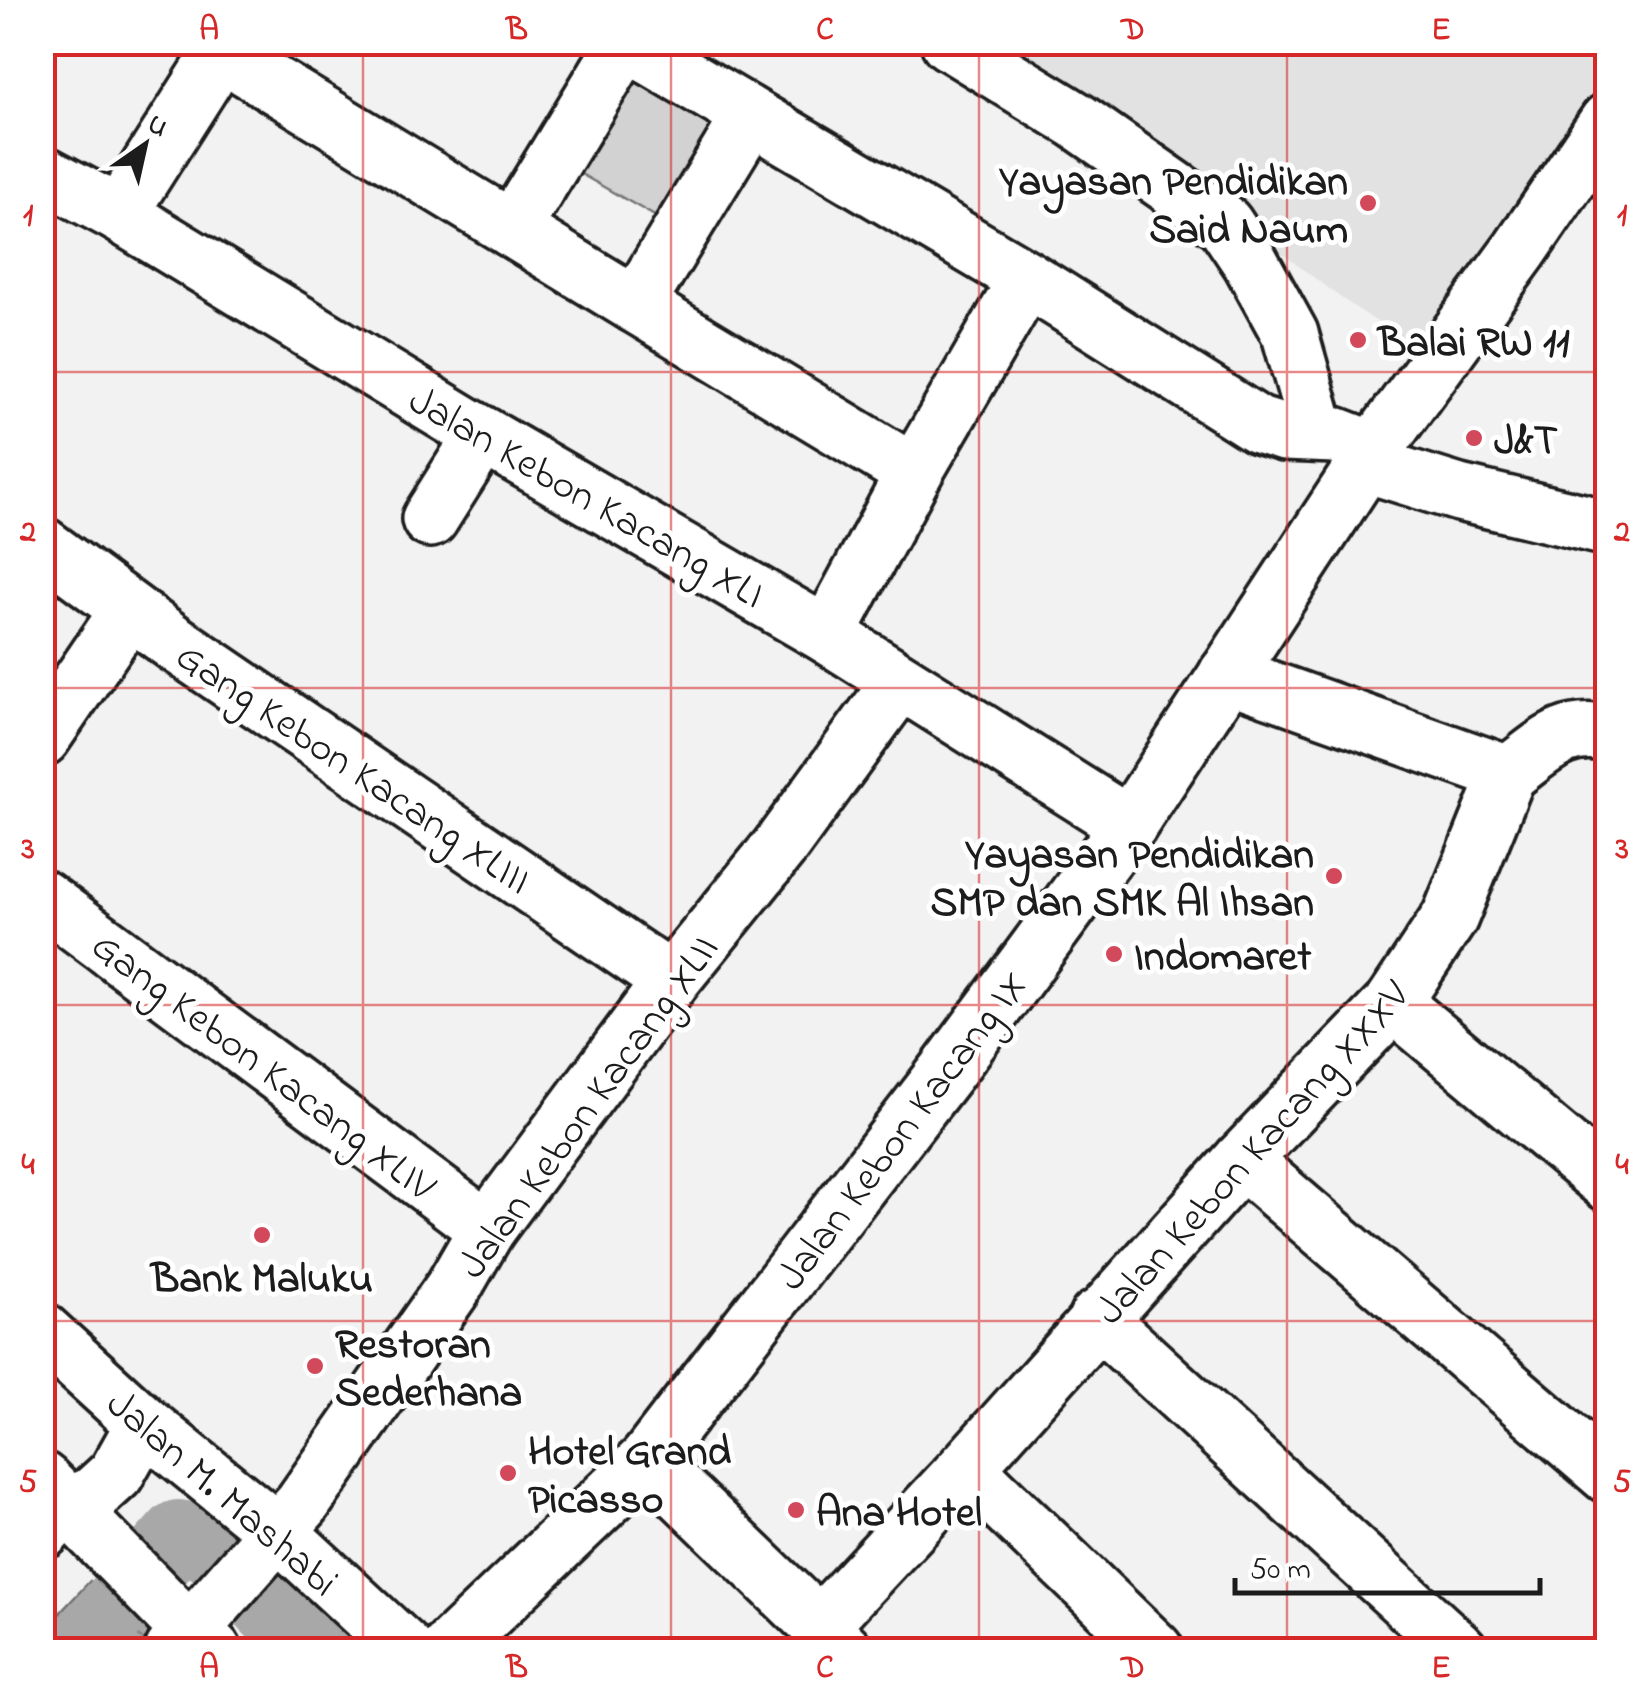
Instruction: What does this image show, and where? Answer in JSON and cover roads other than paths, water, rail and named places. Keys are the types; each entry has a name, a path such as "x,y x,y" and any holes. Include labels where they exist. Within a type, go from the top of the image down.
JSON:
{"street":[{"path":"512,229 626,42 1027,280 1258,426 1284,433 1335,435 1370,457 1459,494 1608,528"},
{"path":"949,42 1076,120 1226,224 1290,334 1318,433"},
{"path":"118,214 225,48 512,229 914,473"},
{"path":"636,304 750,117"},
{"name":"Jalan Kebon Kacang IX","path":"448,1650 647,1460 947,1071 1129,825 1370,457 1608,121"},
{"name":"Jalan Kebon Kacang XLI","path":"42,173 118,214 483,435 828,636 1129,825"},
{"path":"828,636 914,473 1027,280"},
{"path":"430,520 483,435"},
{"name":"Gang Kebon Kacang XLIII","path":"42,544 128,610 671,980"},
{"path":"42,738 128,610"},
{"path":"1227,674 1508,774 1566,734 1591,730 1608,734"},
{"name":"Jalan Kebon Kacang XLII","path":"190,1634 302,1504 431,1319 487,1230 671,980 779,848 900,682"},
{"name":"Jalan Kebon Kacang XXXV","path":"832,1638 966,1468 1097,1318 1393,1003 1450,917 1508,774"},
{"name":"Gang Kebon Kacang XLIV","path":"42,898 487,1230"},
{"path":"1393,1003 1608,1184"},
{"path":"1242,1160 1608,1476"},
{"path":"1097,1318 1459,1650"},
{"name":"Jalan M. Mashabi","path":"42,1331 270,1540 406,1650"},
{"path":"144,1424 116,1474 94,1494 60,1511 190,1634"},
{"path":"647,1460 832,1638"},
{"path":"966,1468 1155,1650"}],"water":[{"path":"90,1581 161,1641 153,1650 43,1650 42,1632"}],"waterway":[{"path":"78,1650 179,1536 209,1545 315,1650"}],"place":[{"name":"Yayasan Pendidikan Said Naum","path":"1368,203"},
{"name":"Balai RW 11","path":"1358,340"},
{"name":"J&T","path":"1474,438"},
{"name":"Yayasan Pendidikan SMP dan SMK Al Ihsan","path":"1334,876"},
{"name":"Indomaret","path":"1114,954"},
{"name":"Bank Maluku","path":"262,1235"},
{"name":"Restoran Sederhana","path":"315,1366"},
{"name":"Hotel Grand Picasso","path":"508,1473"},
{"name":"Ana Hotel","path":"796,1510"}]}
